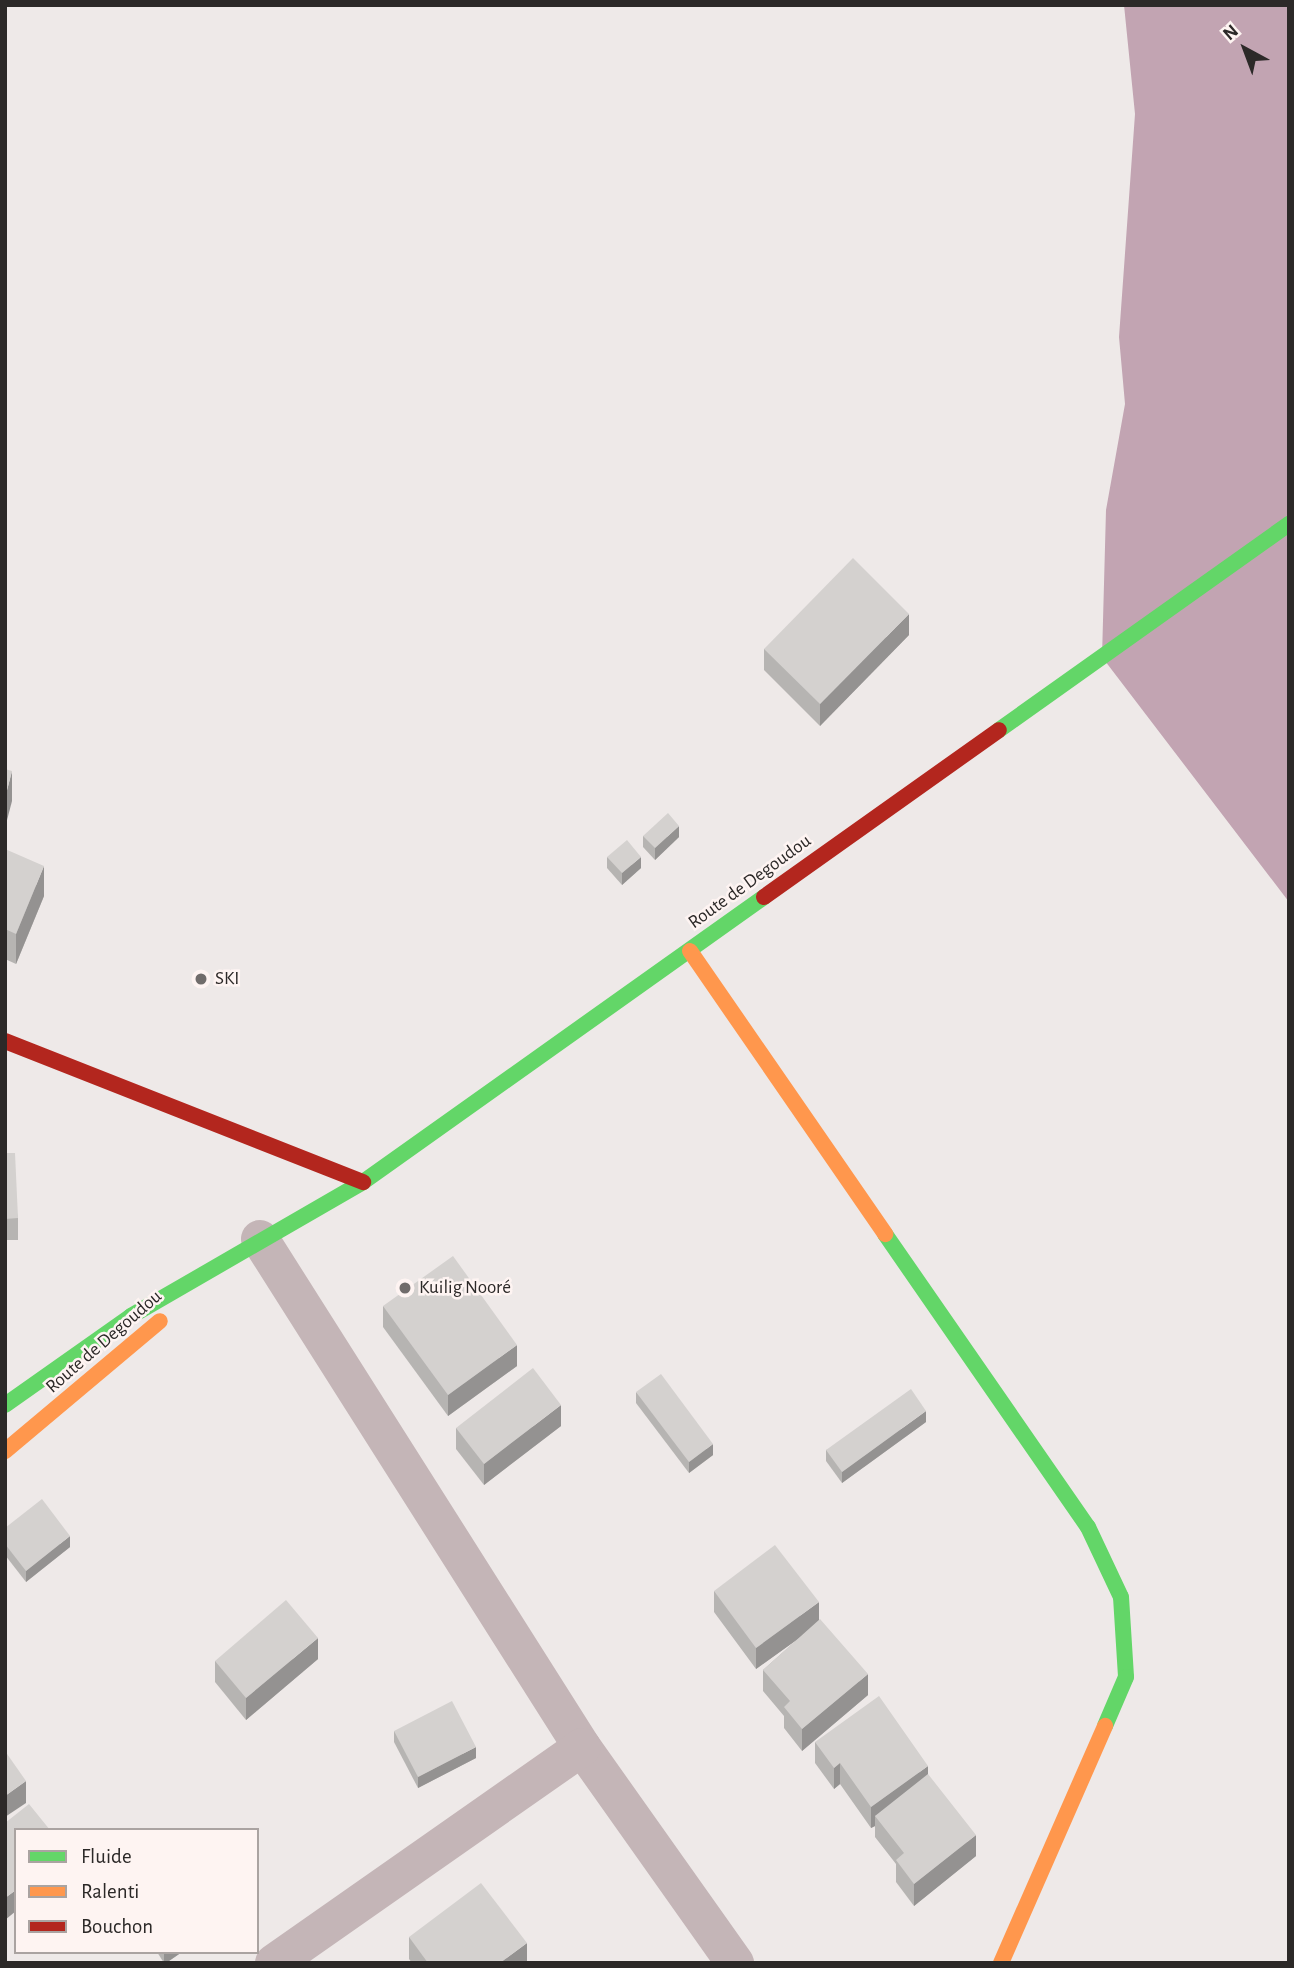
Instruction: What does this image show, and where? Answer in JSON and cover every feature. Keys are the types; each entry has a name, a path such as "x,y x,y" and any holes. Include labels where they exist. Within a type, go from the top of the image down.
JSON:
{"main road":[{"name":"Route de Degoudou","path":"5,1405 131,1316 260,1239 363,1182 1289,524"},
{"path":"690,951 1088,1527 1121,1597 1126,1677 1001,1963"},
{"path":"5,1041 363,1182"},
{"name":"Route de Degoudou","path":"5,1451 227,1261"}],"street":[{"path":"260,1239 582,1746 735,1963"},
{"path":"274,1963 582,1746"}],"shaded area":[{"path":"1124,5 1289,5 1289,902 1102,657 1106,510 1125,404 1119,337 1135,114"}],"building":[{"path":"853,558 909,614 820,704 764,649"},
{"path":"5,769 12,771 5,798"},
{"path":"668,813 679,826 655,848 643,836"},
{"path":"627,840 641,857 622,873 607,857"},
{"path":"5,849 44,866 16,934 5,929"},
{"path":"5,1153 15,1153 18,1218 5,1219"},
{"path":"453,1256 517,1345 448,1395 383,1306"},
{"path":"533,1368 561,1405 484,1464 456,1428"},
{"path":"661,1374 713,1444 689,1462 636,1392"},
{"path":"911,1389 926,1411 842,1472 826,1450"},
{"path":"42,1499 70,1536 26,1571 5,1544 5,1528"},
{"path":"775,1545 819,1602 756,1648 714,1591"},
{"path":"286,1600 318,1638 246,1698 215,1661"},
{"path":"820,1619 868,1674 802,1729 784,1707 790,1701 763,1670"},
{"path":"879,1696 928,1766 871,1807 840,1763 834,1768 815,1742"},
{"path":"452,1701 476,1747 418,1777 394,1731"},
{"path":"5,1751 26,1781 5,1796"},
{"path":"928,1774 976,1835 914,1884 896,1860 904,1853 875,1816"},
{"path":"29,1804 48,1828 14,1828 14,1891 5,1898 5,1823"},
{"path":"481,1883 527,1943 500,1963 428,1963 409,1937"}],"traffic: fast":[{"path":"999,730 1289,524"},
{"path":"5,1405 131,1316 363,1182 764,897"},
{"path":"885,1234 1088,1527 1121,1597 1126,1677 1105,1726"}],"traffic: slow":[{"path":"690,951 885,1234"},
{"path":"5,1451 160,1321"},
{"path":"1001,1963 1105,1726"}],"traffic: jam":[{"path":"764,897 999,730"},
{"path":"5,1041 363,1182"}],"place":[{"name":"SKI","path":"201,979"},
{"name":"Kuilig Nooré","path":"405,1288"}]}
